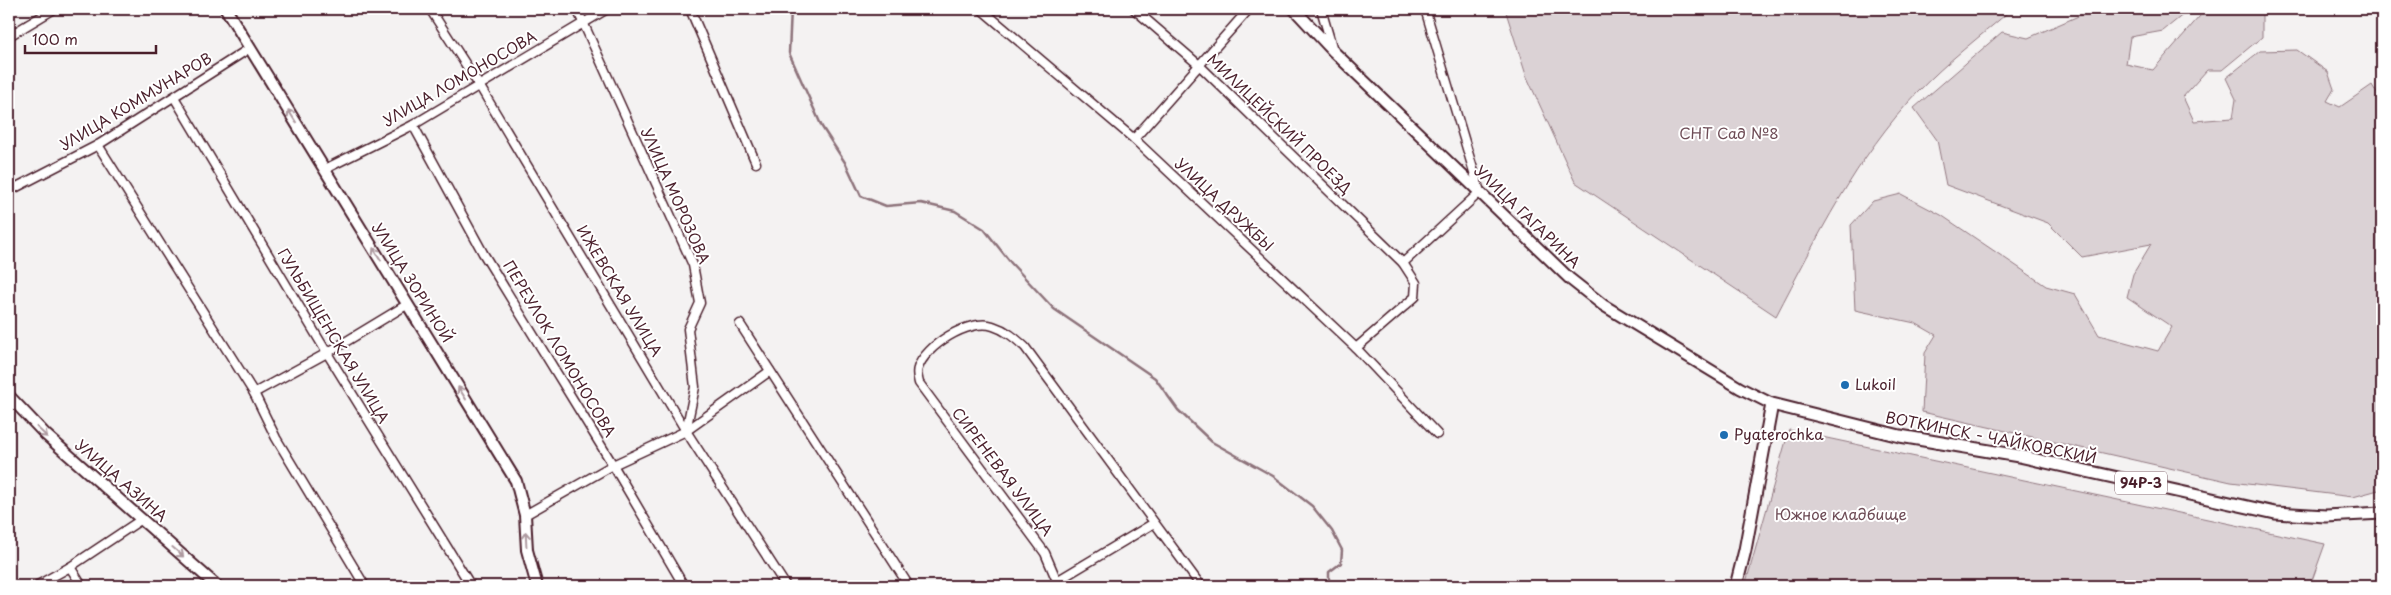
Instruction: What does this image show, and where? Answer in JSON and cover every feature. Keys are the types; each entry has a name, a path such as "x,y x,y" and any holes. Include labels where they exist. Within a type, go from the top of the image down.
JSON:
{"main road":[{"name":"УЛИЦА ГАГАРИНА","path":"1294,9 1334,52 1570,279 1603,305 1740,388 1772,404"},
{"name":"УЛИЦА ЗОРИНОЙ","path":"229,10 250,48 516,481 525,515 527,550 537,586"},
{"name":"УЛИЦА АЗИНА","path":"9,396 46,436 218,586"},
{"name":"ВОТКИНСК - ЧАЙКОВСКИЙ","path":"1772,404 1900,436 2019,456 2275,513 2326,516 2382,513"},
{"path":"1736,586 1745,550 1772,404"}],"street":[{"path":"9,36 54,9"},
{"name":"ИЖЕВСКАЯ УЛИЦА","path":"430,9 479,85 686,430 786,586"},
{"name":"УЛИЦА МОРОЗОВА","path":"577,9 693,265 700,303 688,329 695,387 686,430"},
{"name":"УЛИЦА ЛОМОНОСОВА","path":"325,169 412,125 607,9"},
{"path":"690,9 756,163"},
{"name":"УЛИЦА ДРУЖБЫ","path":"981,9 1134,140 1356,348 1437,434"},
{"name":"МИЛИЦЕЙСКИЙ ПРОЕЗД","path":"1134,9 1199,66 1403,263 1416,283 1415,297 1356,348"},
{"path":"1134,140 1249,9"},
{"path":"1321,9 1334,52"},
{"path":"1403,263 1480,192 1425,9"},
{"name":"УЛИЦА КОММУНАРОВ","path":"9,191 98,145 250,48"},
{"name":"ГУЛЬБИЩЕНСКАЯ УЛИЦА","path":"174,97 327,353 471,586"},
{"name":"ПЕРЕУЛОК ЛОМОНОСОВА","path":"412,125 483,253 613,465 684,586"},
{"path":"98,145 254,393 276,438 364,586"},
{"path":"254,393 327,353 408,304"},
{"path":"740,324 910,586"},
{"name":"СИРЕНЕВАЯ УЛИЦА","path":"1057,584 1046,554 920,384 917,371 922,359 956,330 971,325 992,325 1008,333 1025,347 1154,523"},
{"path":"525,515 613,465 686,430 770,372"},
{"path":"36,586 70,567 142,519"},
{"path":"1057,584 1154,523 1201,586"},
{"path":"70,567 82,586"}],"green space":[{"name":"СНТ Сад №8","path":"1505,9 2012,9 1929,81 1875,143 1839,199 1776,316 1575,182 1526,75"},
{"path":"2085,9 2190,9 2163,31 2130,37 2126,64 2153,70 2206,9 2252,9 2262,12 2262,37 2222,70 2207,70 2183,97 2194,121 2233,118 2236,99 2226,78 2260,51 2297,50 2328,72 2334,89 2327,101 2340,107 2372,85 2382,102 2382,489 2353,497 2231,482 1922,412 1925,353 1936,335 1915,323 1855,310 1851,225 1873,201 1901,194 1941,215 2046,286 2075,294 2099,335 2158,351 2172,327 2127,297 2133,274 2151,244 2082,257 2048,223 1946,185 1937,140 1914,108 2002,32 2028,38 2083,14"},
{"name":"Южное кладбище","path":"1789,430 2325,544 2310,586 1745,586"}],"waterway":[{"path":"791,9 789,53 822,127 846,164 861,196 886,206 921,203 955,211 984,229 1011,263 1054,309 1155,378 1178,410 1212,442 1273,476 1312,506 1332,531 1342,550 1341,563 1329,572 1329,586"}],"place":[{"name":"Lukoil","path":"1845,385"},
{"name":"Pyaterochka","path":"1724,435"}]}
